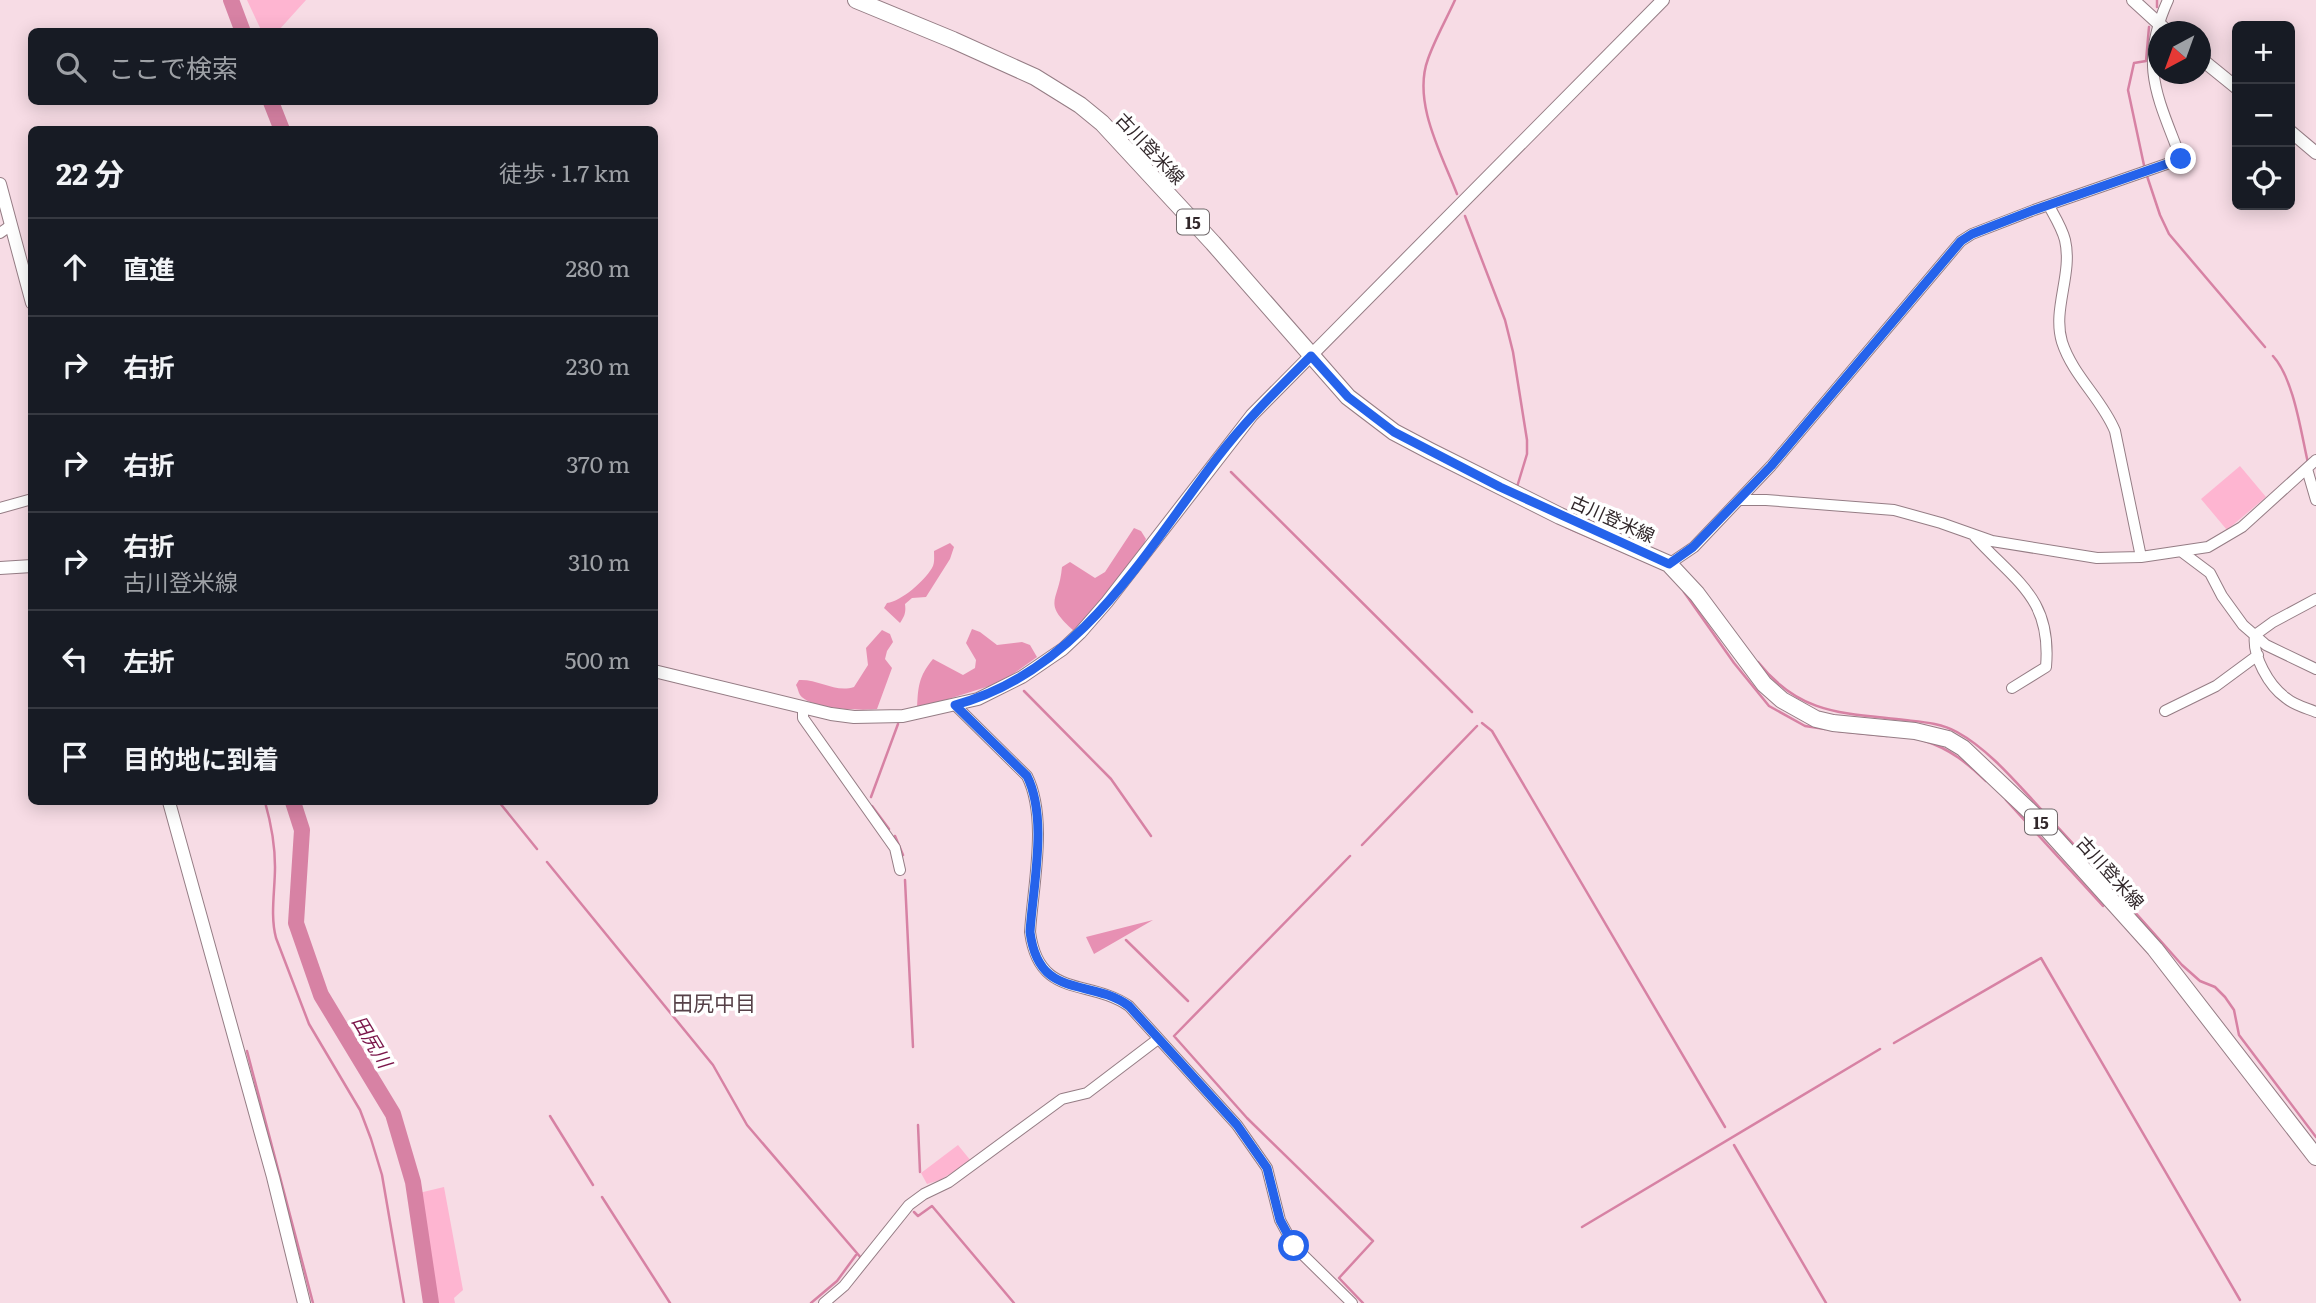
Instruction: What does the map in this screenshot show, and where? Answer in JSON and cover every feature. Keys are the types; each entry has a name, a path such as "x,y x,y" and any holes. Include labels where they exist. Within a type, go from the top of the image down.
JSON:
{"main road":[{"name":"古川登米線","path":"856,0 1035,77 1080,105 1102,123 1213,243 1348,397 1387,426 1500,487 1669,564 1697,594 1764,684 1782,700 1815,719 1915,731 1948,739 1985,766 2039,820 2155,949 2316,1157"}],"street":[{"path":"658,672 831,714 878,717 903,716 978,699 1012,684 1044,663 1080,634 1252,415 1663,0"},
{"path":"2133,0 2156,21"},
{"path":"2165,21 2168,0"},
{"path":"2211,67 2232,84"},
{"path":"1669,564 1693,547 1771,466 1961,241 1972,234 2181,159 2154,84"},
{"path":"2295,135 2316,153"},
{"path":"0,184 5,230 28,292"},
{"path":"2049,206 2066,243 2067,266 2059,319 2062,341 2071,363 2115,430 2141,557"},
{"path":"1738,500 1894,510 1992,541 2097,558 2141,557 2208,547 2242,527 2311,465"},
{"path":"2311,465 2316,500"},
{"path":"0,508 28,500"},
{"path":"1973,534 2026,589 2043,618 2048,641 2046,667 2012,688"},
{"path":"2182,551 2210,573 2243,625 2266,645 2316,669"},
{"path":"0,568 28,566"},
{"path":"2316,599 2273,622 2255,635 2253,644 2276,689 2286,699 2316,712"},
{"path":"2165,711 2217,686 2258,655"},
{"path":"955,705 1027,776 1033,789 1039,815 1030,932 1033,950 1048,974 1066,985 1122,1000 1129,1006 1237,1125 1267,1168 1280,1220 1294,1246 1352,1303"},
{"path":"803,707 803,718 895,848 900,870"},
{"path":"170,805 273,1177 304,1303"},
{"path":"824,1303 844,1286 909,1205 949,1182 1062,1099 1087,1093 1158,1039"}],"shaded area":[{"path":"247,0 306,0 281,28 260,28"},
{"path":"2240,466 2266,497 2227,530 2201,499"},
{"path":"1134,528 1141,531 1146,539 1133,564 1074,631 1055,607 1062,567 1070,562 1095,578 1105,572"},
{"path":"950,543 954,547 950,559 926,597 912,598 905,604 905,614 900,623 884,608 887,603 899,599 918,584 933,566 934,551"},
{"path":"972,629 997,645 1022,642 1030,645 1037,657 1002,682 917,709 920,683 924,671 933,659 963,675 975,668 976,660 966,643"},
{"path":"882,630 890,634 893,642 885,659 892,668 877,709 825,706 806,700 800,695 796,685 799,680 840,688 854,687 868,665 866,648"},
{"path":"1153,920 1094,954 1086,937"},
{"path":"958,1145 971,1161 940,1180 927,1184 921,1173"},
{"path":"444,1187 463,1290 454,1298 455,1303 437,1303 419,1193"}],"waterway":[{"name":"田尻川","path":"231,0 242,28"},
{"path":"1455,0 1428,59 1424,93 1431,128 1457,194"},
{"path":"2157,0 2157,7"},
{"path":"2145,170 2128,90 2134,63 2146,61 2148,38"},
{"name":"田尻川","path":"272,105 280,126"},
{"path":"2147,176 2169,234 2265,347"},
{"path":"1465,216 1505,320 1513,352 1527,440 1527,454 1517,487"},
{"path":"2273,356 2291,392 2308,463"},
{"path":"1231,472 1472,712"},
{"path":"1566,527 1656,566"},
{"path":"1684,592 1734,663 1769,706 1805,726 1825,729"},
{"path":"1758,662 1774,679 1807,702 1842,713 1925,722 1945,727 1968,739 1990,756 2182,965 2225,997 2234,1010 2239,1035 2316,1137"},
{"path":"1024,691 1111,779 1151,836"},
{"path":"1482,723 1492,731 1725,1127"},
{"path":"871,797 898,724"},
{"path":"1362,845 1477,726"},
{"path":"1838,731 1887,736"},
{"path":"1925,741 1958,757 1986,781"},
{"path":"2006,800 2103,906"},
{"path":"266,805 274,850 273,912 276,938 309,1024 360,1110 371,1139 382,1175 404,1303"},
{"name":"田尻川","path":"294,805 302,830 296,923 321,995 393,1114 413,1182 431,1303"},
{"path":"501,805 537,849"},
{"path":"872,806 889,829"},
{"path":"895,836 903,855"},
{"path":"1350,856 1174,1036 1247,1118 1373,1241 1339,1278 1363,1303"},
{"path":"547,862 713,1065 747,1125 862,1259"},
{"path":"905,880 913,1047"},
{"path":"1126,940 1188,1001"},
{"path":"1894,1043 2041,958 2240,1300"},
{"path":"1582,1227 1880,1049"},
{"path":"247,1051 313,1303"},
{"path":"550,1116 593,1185"},
{"path":"918,1125 920,1172"},
{"path":"1734,1145 1826,1303"},
{"path":"602,1197 670,1303"},
{"path":"914,1212 918,1216 932,1206 1014,1303"},
{"path":"811,1303 837,1281 856,1255"}],"district":[{"name":"田尻中目","path":"714,1001"}],"route":[{"path":"1294,1246 1280,1220 1267,1168 1237,1125 1122,1000 1066,985 1048,974 1033,950 1030,932 1039,815 1033,789 1027,776 955,705 1001,690 1044,663 1080,634 1252,415 1311,356 1348,397 1394,432 1560,516 1669,564 1693,547 1771,466 1961,241 1972,234 2034,210 2181,159"}]}
